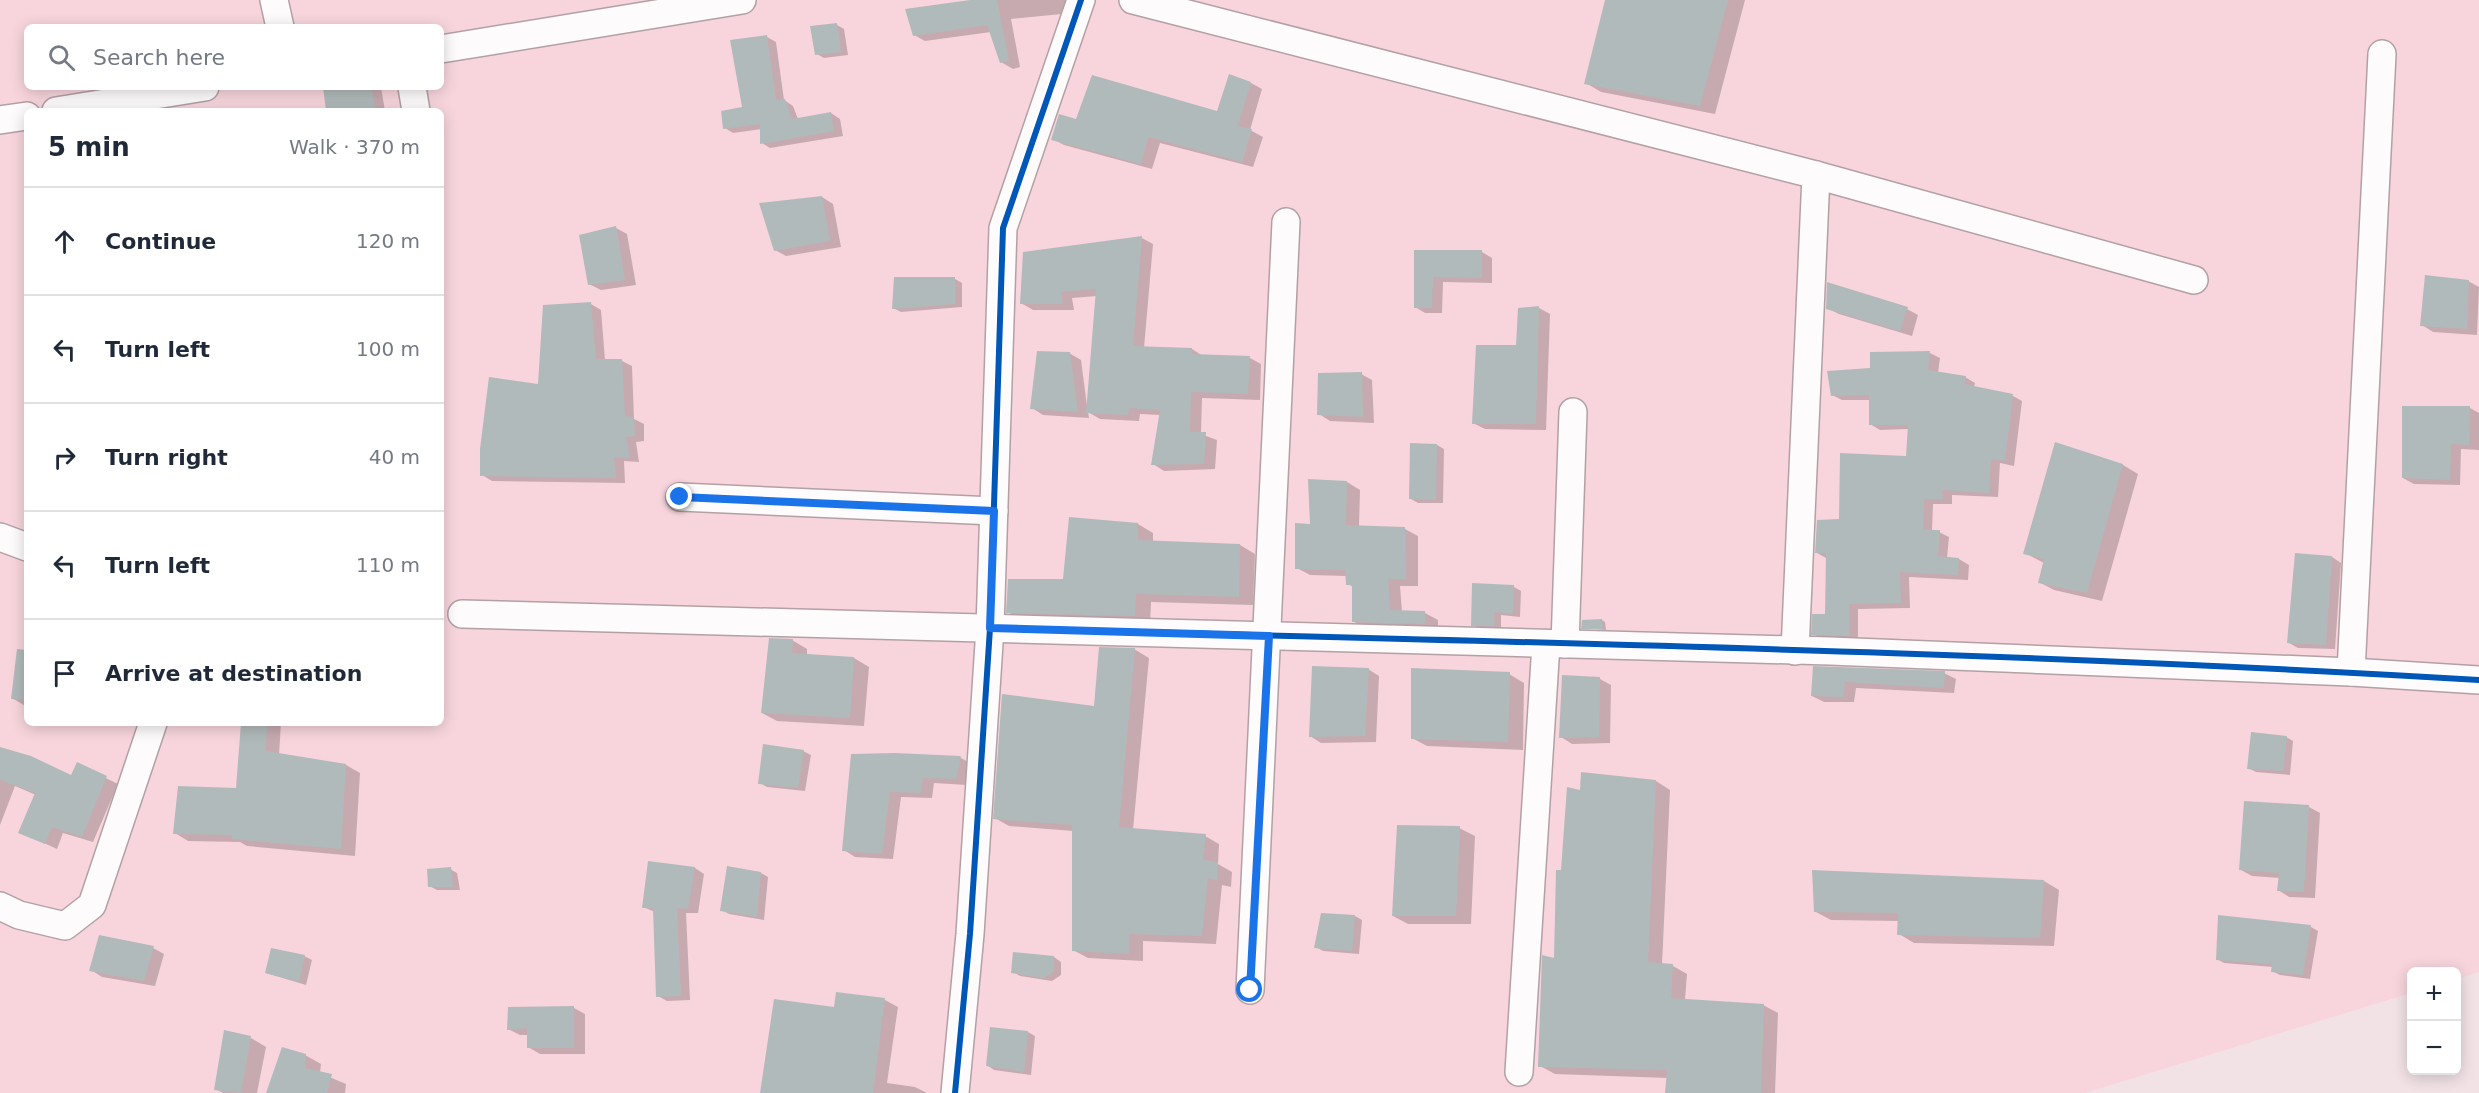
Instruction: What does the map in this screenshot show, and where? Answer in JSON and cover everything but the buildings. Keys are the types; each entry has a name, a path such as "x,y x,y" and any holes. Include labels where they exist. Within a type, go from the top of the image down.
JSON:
{"street":[{"path":"274,0 279,24"},
{"path":"444,48 702,3 742,0"},
{"path":"955,1093 970,934 990,628 1003,228 1081,0"},
{"path":"1134,0 1816,175 2194,280"},
{"path":"2351,672 2382,54"},
{"path":"75,108 186,90"},
{"path":"412,90 416,108"},
{"path":"0,120 24,116"},
{"path":"1795,651 1816,175"},
{"path":"1250,990 1269,636 1286,222"},
{"path":"1519,1072 1556,644 1573,412"},
{"path":"680,497 994,511"},
{"path":"0,537 24,546"},
{"path":"462,614 1795,651 2351,672 2479,680"},
{"path":"0,906 20,915 65,926 92,905 152,726"}],"shaded area":[{"path":"0,0 2479,0 2479,972 2461,978 2461,967 2407,967 2407,994 2085,1093 0,1093"}],"cycle path":[{"path":"955,1093 970,934 990,628 1003,228 1081,0"},
{"path":"990,628 1921,654 2479,680"}],"route":[{"path":"680,497 994,511 990,628 1269,636 1250,990"}]}
